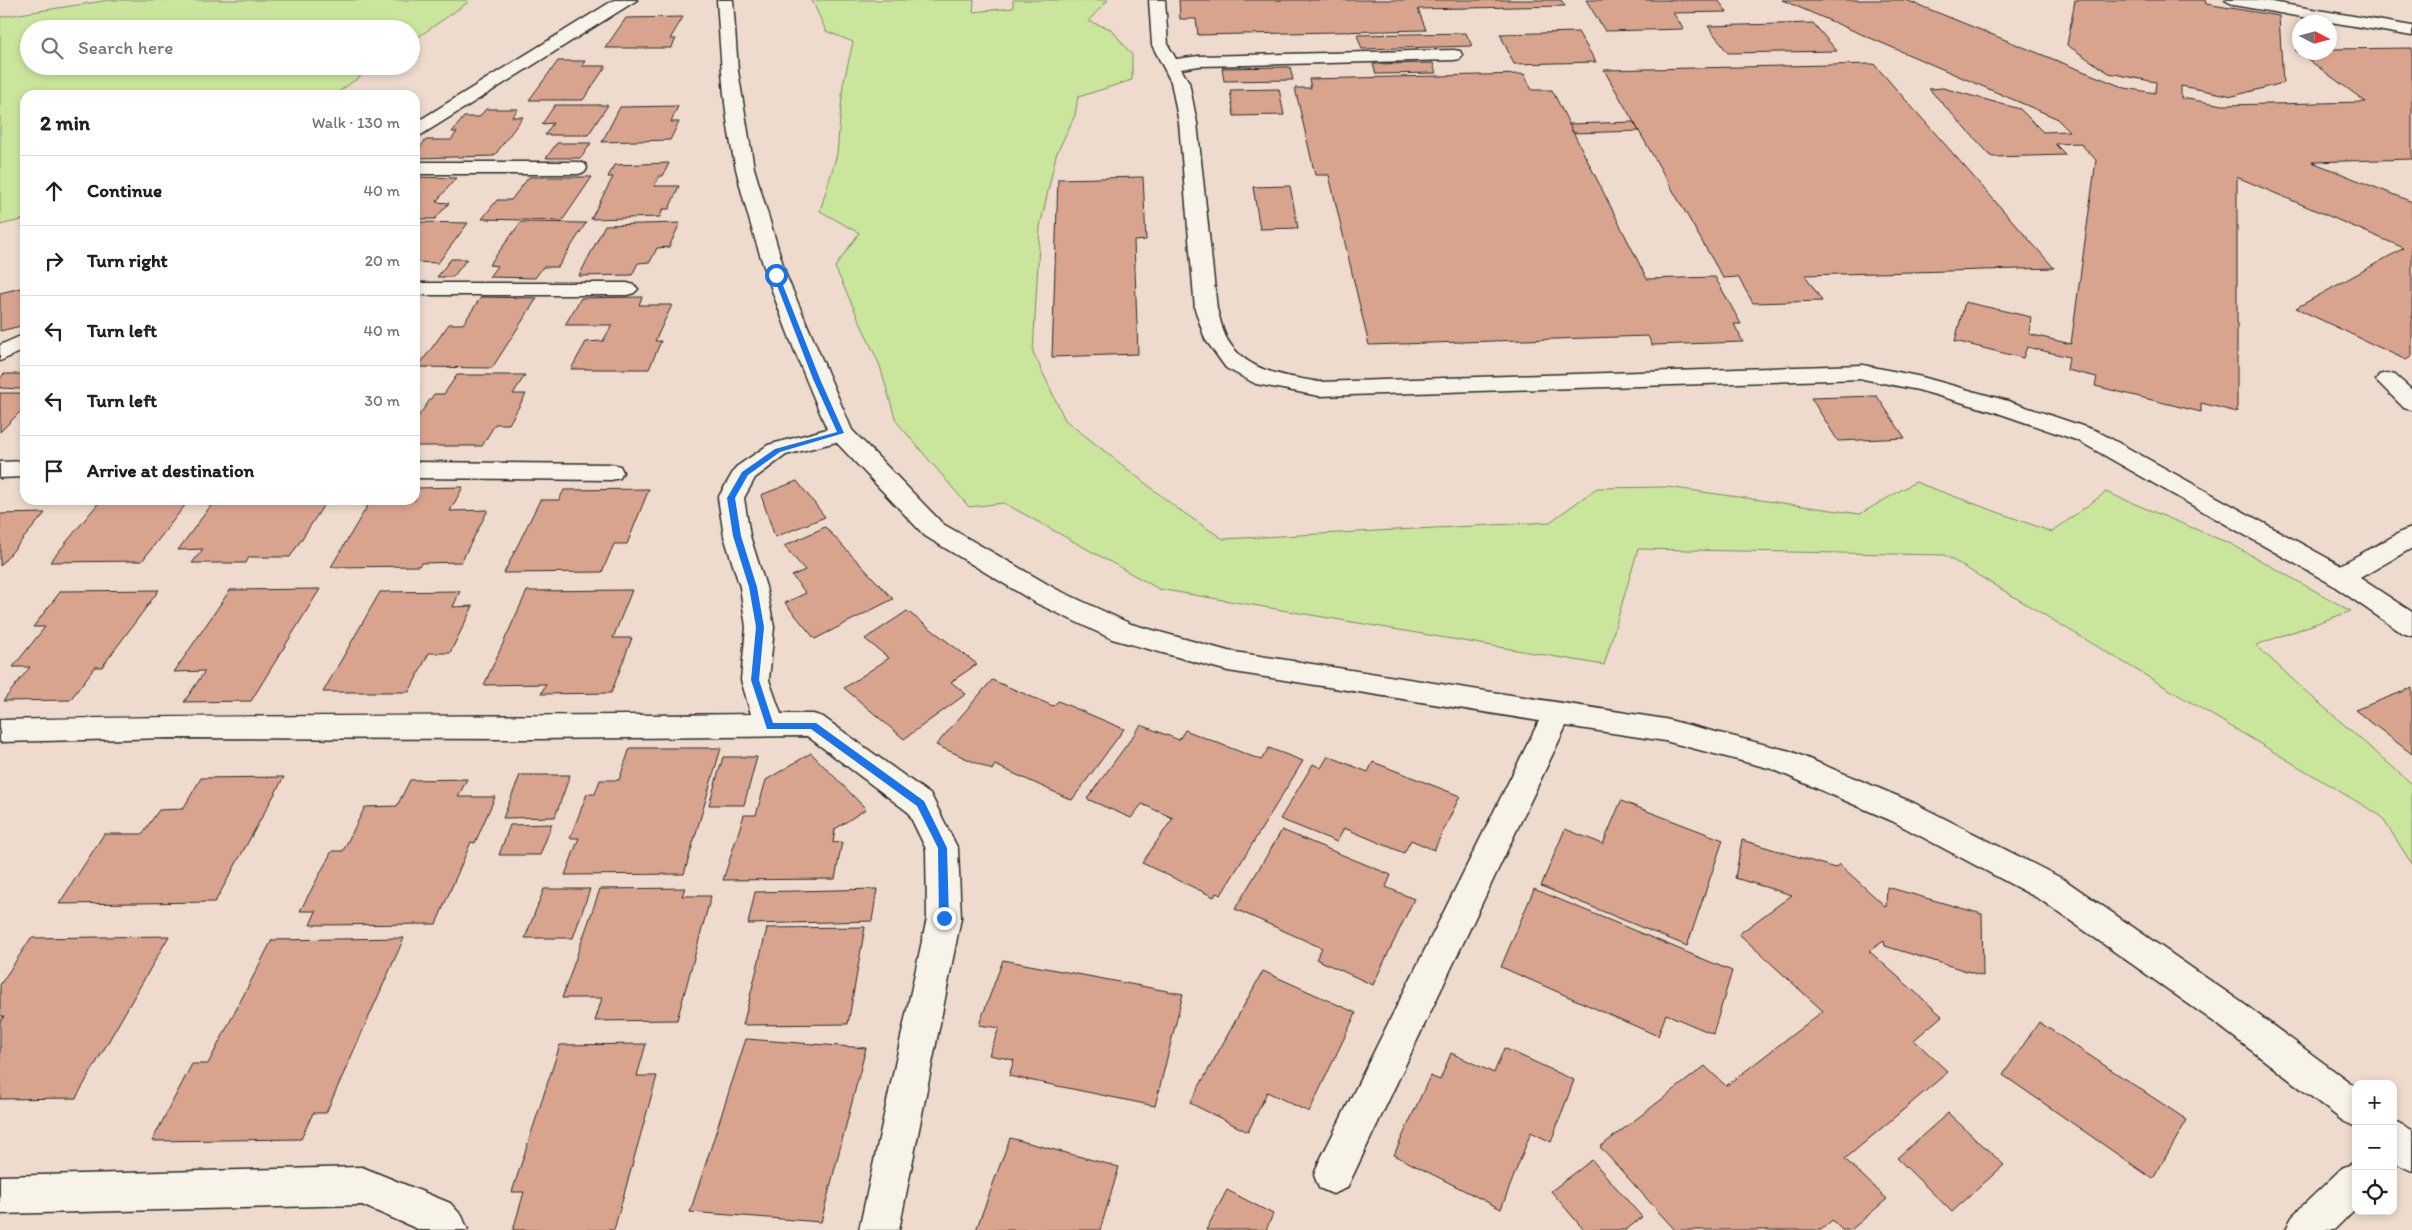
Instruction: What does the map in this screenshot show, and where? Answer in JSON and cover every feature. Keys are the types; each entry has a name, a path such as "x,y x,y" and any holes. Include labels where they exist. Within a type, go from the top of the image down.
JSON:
{"street":[{"path":"420,129 622,2 629,0"},
{"path":"725,0 730,71 745,168 776,275 816,379 841,433 934,530 1046,596 1122,632 1228,661 1665,730 1779,759 1903,812 2053,890 2228,1013 2352,1106"},
{"path":"1157,0 1160,45 1180,82 1188,123 1206,310 1216,339 1234,363 1264,379 1319,390 1863,372 1922,384 2000,406 2088,436 2340,578 2412,626"},
{"path":"2233,0 2412,31"},
{"path":"1170,64 1199,61 1454,55"},
{"path":"420,168 578,168"},
{"path":"420,289 627,289"},
{"path":"0,354 20,344"},
{"path":"2387,380 2412,403"},
{"path":"770,726 755,680 760,627 754,595 737,536 731,498 745,473 777,450 841,433"},
{"path":"0,470 20,469"},
{"path":"420,470 611,472"},
{"path":"2340,578 2412,537"},
{"path":"1333,1175 1557,714"},
{"path":"0,731 170,726 536,728 813,725 920,804 942,848 944,918 879,1230"},
{"path":"2306,1230 2352,1185"},
{"path":"0,1195 362,1186 436,1217 448,1230"}],"green space":[{"path":"110,0 468,0 467,3 420,36 420,20 20,20 20,75 362,75 341,90 20,90 20,220 0,225 0,17"},
{"path":"812,0 974,0 973,12 1013,8 1013,0 1108,0 1088,21 1111,29 1132,55 1132,80 1078,97 1075,115 1056,155 1040,227 1033,352 1065,420 1178,509 1223,539 1550,522 1597,488 1667,487 1860,514 1915,482 2052,532 2106,492 2231,544 2351,611 2256,645 2302,688 2412,784 2412,864 2381,816 1944,555 1638,549 1604,665 1159,589 1004,503 969,507 896,421 880,366 835,267 859,233 820,211 837,154 843,85 853,42 826,31"}],"building":[{"path":"1179,0 1561,0 1565,6 1418,9 1426,30 1198,35 1196,19 1180,19"},
{"path":"1586,0 1718,0 1727,12 1673,13 1684,29 1605,31"},
{"path":"1782,0 1906,0 2125,88 2155,93 2156,82 2109,73 2067,45 2075,0 2205,0 2206,4 2279,16 2283,83 2233,96 2181,86 2181,98 2223,105 2366,102 2309,60 2337,60 2337,49 2412,48 2412,159 2312,162 2412,202 2412,356 2406,360 2296,308 2404,248 2237,177 2237,412 2201,403 2201,412 2095,386 2097,377 2067,370 2069,357 2027,347 2023,358 1955,341 1965,302 2031,317 2029,334 2071,344 2096,160 2080,143 2055,144 2066,155 1992,157 1929,89 1943,88 2020,109 2043,132 2069,131 2056,118"},
{"path":"683,17 670,39 676,39 671,48 605,48 626,18"},
{"path":"1813,23 1837,51 1728,53 1708,26"},
{"path":"1578,32 1596,62 1514,64 1500,34"},
{"path":"1466,33 1472,46 1362,49 1357,35"},
{"path":"558,61 585,61 582,66 606,66 583,100 529,100"},
{"path":"1433,63 1436,73 1376,74 1373,64"},
{"path":"1874,64 2054,268 1805,275 1822,301 1753,303 1738,277 1723,278 1604,70"},
{"path":"1290,67 1293,80 1224,81 1222,68"},
{"path":"1524,74 1532,90 1552,90 1647,279 1715,277 1741,324 1734,324 1743,342 1652,345 1648,336 1369,345 1329,175 1315,175 1295,88 1311,88 1309,79"},
{"path":"1279,89 1284,115 1234,116 1230,90"},
{"path":"555,105 608,105 588,135 545,135 553,123 542,124"},
{"path":"678,106 671,122 679,122 670,140 602,142 620,107"},
{"path":"486,109 518,109 512,117 523,117 494,156 420,158 420,147 426,140 451,140 457,132 452,132 464,117 479,117"},
{"path":"1634,122 1639,131 1573,133 1569,124"},
{"path":"557,143 591,143 581,158 546,158"},
{"path":"669,163 663,176 659,176 654,186 679,186 669,209 663,209 660,217 591,219 613,177 608,177 614,165"},
{"path":"420,177 456,178 436,202 449,203 435,219 420,219"},
{"path":"529,177 592,177 562,221 482,219 497,200 511,200"},
{"path":"1143,177 1146,240 1134,241 1138,354 1052,357 1058,179"},
{"path":"1290,186 1298,228 1260,229 1253,187"},
{"path":"420,222 468,223 438,263 420,262"},
{"path":"521,222 586,223 558,267 543,267 535,278 489,277 497,266 489,265"},
{"path":"680,223 669,247 657,248 650,262 638,263 632,275 579,276 605,225"},
{"path":"451,259 467,259 453,277 437,277"},
{"path":"20,288 20,326 0,331 0,293"},
{"path":"481,297 537,298 492,368 420,367 420,364 449,324 463,324"},
{"path":"642,297 639,305 672,305 655,341 661,341 649,369 571,369 586,342 603,341 612,325 565,325 581,298"},
{"path":"4,374 20,374 20,389 0,388 0,378"},
{"path":"457,375 525,375 513,394 526,394 509,424 495,424 482,446 420,446 420,414 434,394 444,394"},
{"path":"0,393 20,393 20,412 0,432"},
{"path":"1877,396 1905,438 1838,441 1811,398"},
{"path":"797,481 825,517 775,537 761,495"},
{"path":"463,487 450,511 488,510 461,562 421,563 419,566 331,567 368,505 420,505 420,488"},
{"path":"649,489 627,544 614,544 602,572 504,573 540,500 559,500 564,490"},
{"path":"97,505 185,505 142,561 50,562"},
{"path":"211,505 324,505 290,557 249,557 246,563 192,563 203,549 178,550"},
{"path":"45,513 0,566 0,514"},
{"path":"825,527 893,599 815,639 785,603 806,593 792,576 805,570 784,546"},
{"path":"320,589 251,701 184,702 205,671 174,672 230,590"},
{"path":"159,590 102,667 95,667 70,700 3,701 30,667 13,667 45,627 33,627 61,591"},
{"path":"632,590 613,638 632,638 611,693 541,694 546,684 484,685 527,591"},
{"path":"460,591 453,607 473,606 450,653 429,653 409,692 323,692 380,592"},
{"path":"907,611 977,664 951,682 966,694 904,739 844,688 889,658 865,639"},
{"path":"992,680 1053,706 1058,701 1124,729 1072,800 995,765 992,770 936,745"},
{"path":"2412,688 2412,754 2355,710"},
{"path":"1141,725 1179,740 1185,730 1261,760 1269,748 1303,761 1221,895 1216,893 1214,897 1142,863 1173,818 1142,804 1131,818 1087,799"},
{"path":"630,748 721,748 684,874 565,875 579,838 570,838 587,794 595,794 600,780 619,780"},
{"path":"811,753 866,809 835,829 833,843 842,842 835,879 723,880 744,815 756,815 766,780"},
{"path":"1328,756 1368,772 1373,762 1460,796 1434,850 1411,840 1404,853 1344,828 1337,842 1280,819 1313,764 1321,768"},
{"path":"723,757 757,757 744,805 709,805"},
{"path":"520,775 570,775 555,817 503,818"},
{"path":"284,777 215,902 59,904 104,834 142,834 159,810 183,809 201,778"},
{"path":"467,779 458,797 495,797 475,843 471,842 436,924 310,925 316,911 300,911 332,851 343,851 365,807 397,806 410,780"},
{"path":"1621,801 1723,840 1687,946 1541,886 1565,829 1603,844"},
{"path":"552,824 540,855 499,855 510,825"},
{"path":"1282,830 1391,875 1386,887 1414,899 1373,985 1316,959 1322,948 1235,909"},
{"path":"1742,840 1835,868 1839,864 1886,907 1887,887 1982,914 1983,976 1885,946 1884,941 1869,951 1942,1016 1914,1040 1948,1072 1845,1159 1887,1199 1851,1230 1842,1230 1832,1220 1821,1230 1675,1230 1600,1147 1705,1066 1726,1086 1823,1011 1739,934 1792,895 1735,878"},
{"path":"685,888 682,896 711,896 677,1020 595,1021 602,998 562,998 600,889"},
{"path":"544,889 590,889 573,938 525,938"},
{"path":"877,889 872,921 748,924 755,892"},
{"path":"1534,889 1732,971 1713,1034 1666,1014 1658,1036 1501,967"},
{"path":"865,927 848,1024 743,1025 767,928"},
{"path":"169,936 76,1098 0,1099 0,1022 4,1016 0,1016 0,985 31,938"},
{"path":"404,938 326,1113 313,1113 301,1139 152,1141 192,1064 208,1064 272,940"},
{"path":"1003,960 1183,994 1155,1106 1009,1076 1014,1060 989,1055 999,1028 979,1025"},
{"path":"1263,971 1356,1013 1309,1112 1267,1092 1248,1132 1190,1103"},
{"path":"2039,1022 2187,1120 2153,1179 2003,1075"},
{"path":"746,1039 866,1048 821,1222 690,1212"},
{"path":"646,1044 637,1076 657,1076 614,1230 513,1230 524,1192 512,1192 560,1045"},
{"path":"1504,1048 1574,1080 1551,1142 1531,1132 1501,1209 1394,1155 1430,1076 1440,1080 1451,1053 1494,1073"},
{"path":"1948,1113 2004,1165 1952,1212 1897,1158"},
{"path":"1010,1138 1119,1167 1100,1230 976,1230"},
{"path":"1592,1160 1642,1217 1626,1230 1584,1230 1551,1191"},
{"path":"1227,1190 1273,1214 1266,1230 1206,1230"}],"route":[{"path":"776,275 816,379 841,433 777,450 745,473 731,498 737,536 753,587 760,627 755,680 770,726 813,725 920,804 942,848 944,918"}]}
